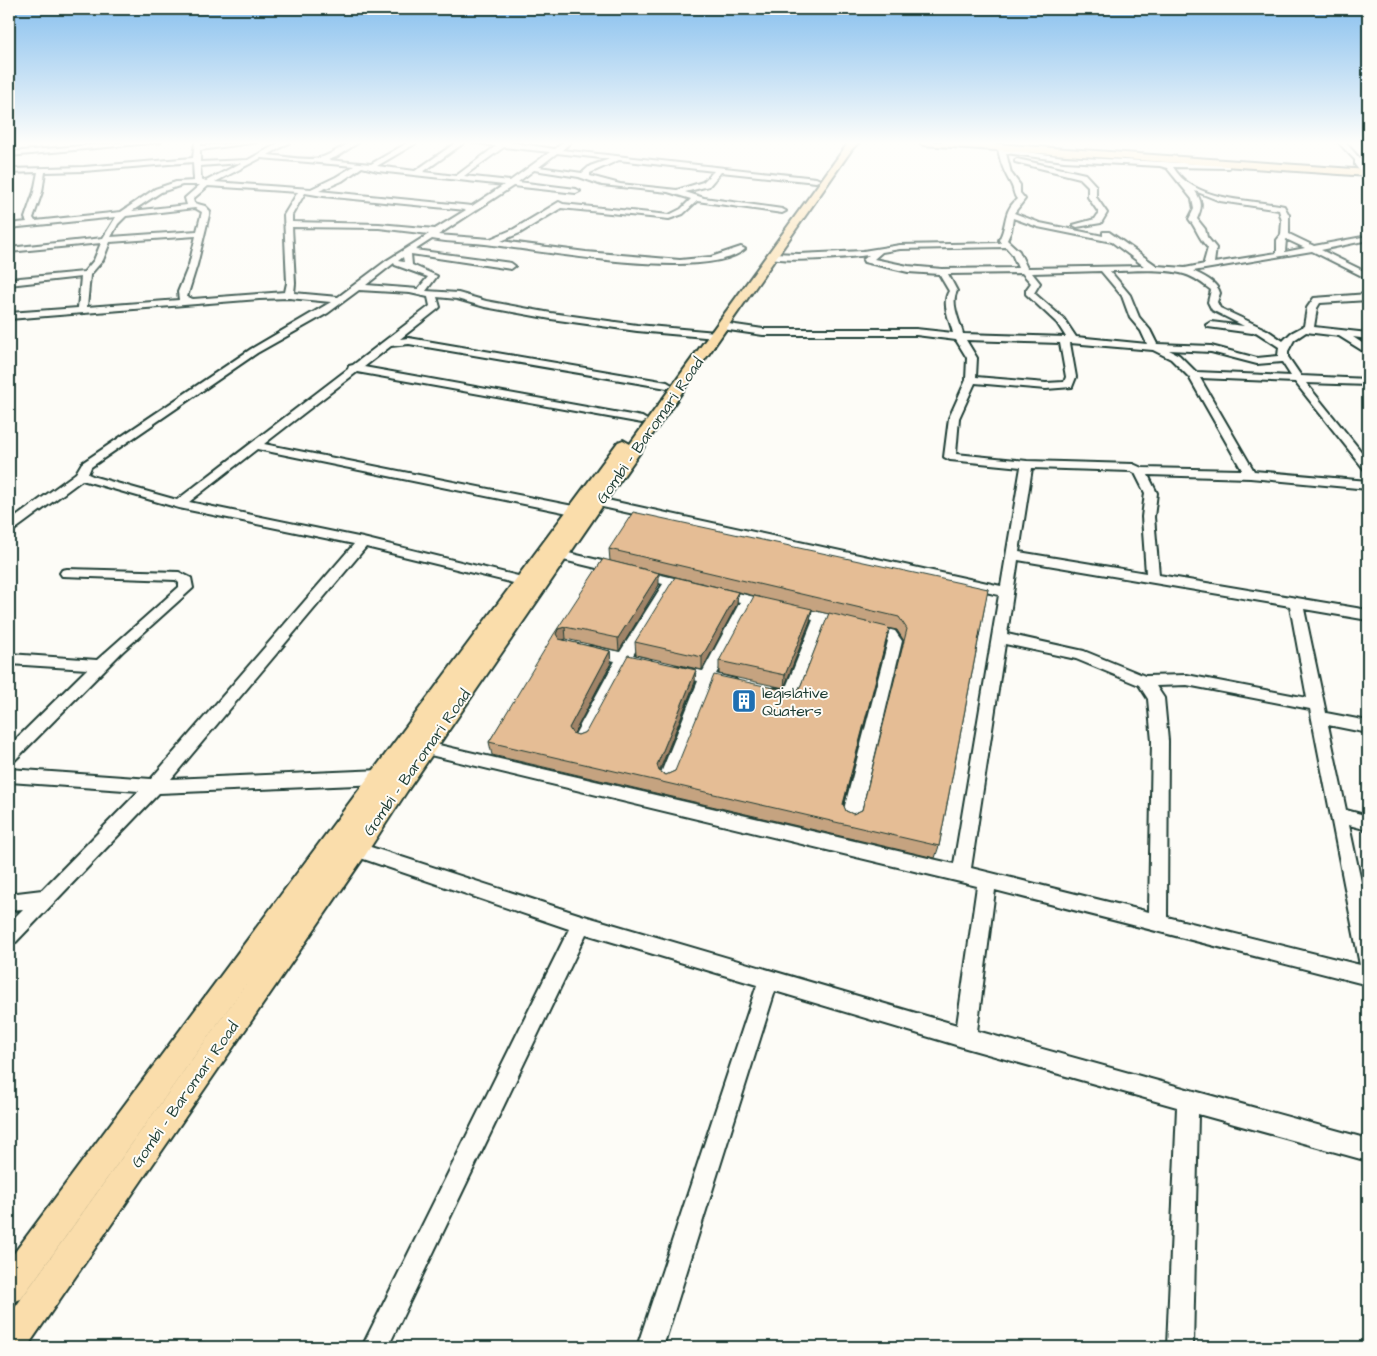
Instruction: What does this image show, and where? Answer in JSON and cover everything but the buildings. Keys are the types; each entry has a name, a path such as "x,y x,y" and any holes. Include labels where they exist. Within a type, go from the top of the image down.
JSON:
{"main road":[{"name":"Gombi - Baromari Road","path":"9,1287 380,777 560,555 714,331 804,205"},
{"name":"Gombi - Baromari Road","path":"9,1344 356,850 389,798 426,748 522,581 667,385 714,331 772,256 805,205"}],"street":[{"path":"32,223 29,218 33,205"},
{"path":"82,309 86,274 100,258 111,229 121,214 136,205"},
{"path":"289,295 288,215 294,205"},
{"path":"444,205 473,208"},
{"path":"9,528 81,475 86,465 254,352 325,312 392,261 477,205"},
{"path":"493,249 499,242 560,206 669,217 675,216 688,205"},
{"path":"736,205 782,211"},
{"path":"971,380 1046,386 1068,385 1071,378 1067,330 1054,314 1030,294 1030,290 1036,283 1017,261 1016,253 1004,240 1009,226 1009,214 1013,205"},
{"path":"1098,205 1103,213 1100,225"},
{"path":"1198,205 1198,210 1192,219 1201,229 1203,238 1212,248 1208,262 1211,265"},
{"path":"1264,205 1284,210 1287,224 1284,232 1285,235 1281,240 1281,255"},
{"path":"9,226 196,206 206,211 193,265 182,292 182,298 191,300"},
{"path":"1009,214 1038,225 1113,240 1127,247 1142,261 1160,270"},
{"path":"289,224 379,226 434,234 458,241 499,242 598,256 676,262 712,259 732,254 741,249"},
{"path":"1009,226 1100,225 1113,240"},
{"path":"9,250 107,239 200,233"},
{"path":"1285,235 1368,276"},
{"path":"880,250 867,260 914,270 942,272 1102,268 1185,271 1211,265 1316,249 1368,238"},
{"path":"772,256 818,256 863,253 900,247 1007,245"},
{"path":"407,251 512,266"},
{"path":"407,251 408,266"},
{"path":"477,260 485,255"},
{"path":"392,261 433,276 420,292"},
{"path":"1134,268 1142,261"},
{"path":"1102,268 1126,295 1134,318 1145,330 1153,346 1175,357 1193,375 1250,474"},
{"path":"1185,271 1201,278 1215,289 1216,294 1212,301 1212,306 1264,332 1284,352 1302,385 1368,467"},
{"path":"942,272 953,291 950,296 950,302 959,337 972,358 971,380 954,418 950,457 1028,464 1133,468 1140,471 1250,474 1368,485"},
{"path":"9,282 86,274"},
{"path":"357,287 388,288 458,296 485,304 637,328 763,332 916,332 959,337 1068,340 1211,349 1257,361 1279,360 1289,338 1309,326 1312,308 1317,300 1368,297"},
{"path":"9,316 191,300 289,295 340,299 388,288"},
{"path":"179,504 434,307 432,294"},
{"path":"1211,325 1264,332 1301,330 1368,336"},
{"path":"1340,334 1368,351"},
{"path":"385,344 409,341 667,385"},
{"path":"353,368 642,420"},
{"path":"1193,375 1368,382"},
{"path":"254,445 573,510"},
{"path":"961,874 1028,464"},
{"path":"1140,471 1151,493 1148,517 1153,578"},
{"path":"81,475 91,480 179,504 363,542 522,581"},
{"path":"598,502 1007,592"},
{"path":"9,936 44,898 156,786 309,603 363,542"},
{"path":"560,555 890,634 896,641 851,817"},
{"path":"1013,555 1368,615"},
{"path":"9,756 100,665 186,588 186,580 179,576 67,573"},
{"path":"580,740 624,658 671,581"},
{"path":"667,778 707,678 748,600"},
{"path":"1296,603 1368,960"},
{"path":"762,691 790,697 821,618"},
{"path":"1000,638 1079,655 1144,681 1188,680 1318,711 1368,727"},
{"path":"576,648 744,686"},
{"path":"9,659 100,665"},
{"path":"1144,681 1156,698 1160,741 1158,922"},
{"path":"426,748 987,880 1368,976"},
{"path":"9,775 156,786 380,777"},
{"path":"1339,815 1368,823"},
{"path":"333,842 581,924 966,1038 1368,1150"},
{"path":"966,1038 987,880"},
{"path":"9,902 44,898"},
{"path":"375,1347 581,924"},
{"path":"650,1347 769,979"},
{"path":"1180,1347 1188,1100"}],"place":[{"name":"legislative Quaters","path":"744,701"}]}
